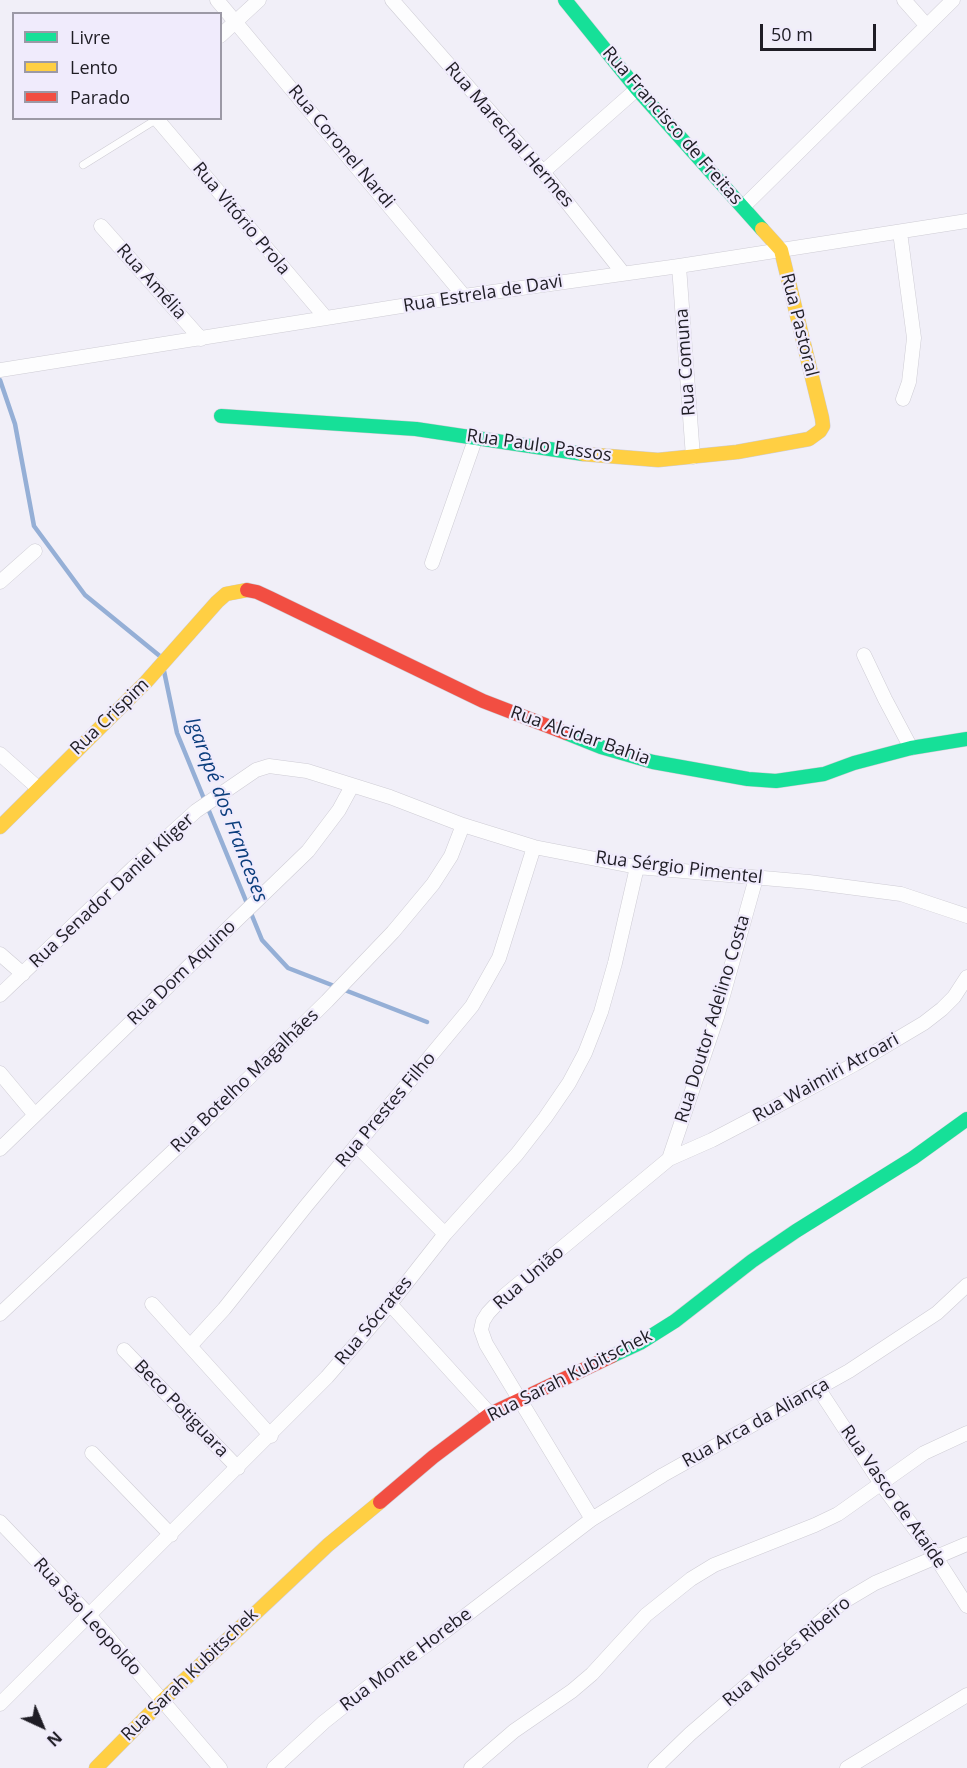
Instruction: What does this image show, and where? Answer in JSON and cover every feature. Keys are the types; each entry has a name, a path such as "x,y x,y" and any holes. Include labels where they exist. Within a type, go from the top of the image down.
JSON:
{"street":[{"name":"Rua Coronel Nardi","path":"217,0 464,296"},
{"path":"222,34 259,0"},
{"name":"Rua Marechal Hermes","path":"392,0 543,172 623,273"},
{"name":"Rua Francisco de Freitas","path":"565,0 637,89 781,250"},
{"path":"904,0 927,26"},
{"path":"743,207 953,0"},
{"path":"543,172 637,89"},
{"name":"Rua Vitório Prola","path":"157,120 326,318"},
{"name":"Rua Estrela de Davi","path":"0,370 464,296 679,266 967,221"},
{"name":"Rua Amélia","path":"101,226 201,339"},
{"path":"900,232 914,338 909,382 903,399"},
{"name":"Rua Pastoral","path":"781,250 817,399"},
{"name":"Rua Comuna","path":"679,266 693,457"},
{"name":"Rua Paulo Passos","path":"221,417 416,429 476,436 557,451 626,459 658,460 737,452 809,439 816,435 823,426 817,399"},
{"path":"432,563 476,436"},
{"path":"0,582 35,551"},
{"name":"Rua Alcidar Bahia","path":"217,602 226,594 237,591 257,592 483,701 601,747 653,762 748,779 776,781 824,774 854,763 911,748 967,739"},
{"name":"Rua Crispim","path":"0,827 146,682 217,602"},
{"path":"864,655 911,748"},
{"path":"0,754 38,789"},
{"name":"Rua Sérgio Pimentel","path":"256,770 269,766 307,771 534,847 637,867 809,882 901,894 967,916"},
{"name":"Rua Senador Daniel Kliger","path":"0,995 196,811 256,770"},
{"name":"Rua Dom Aquino","path":"0,1149 308,851 339,810 352,786"},
{"name":"Rua Botelho Magalhães","path":"0,1314 203,1123 327,1001 393,932 433,884 451,856 463,825"},
{"name":"Rua Prestes Filho","path":"191,1345 224,1309 472,1006 499,958 534,847"},
{"name":"Rua Sócrates","path":"0,1704 271,1436 327,1377 390,1304 445,1234 517,1154 569,1083 585,1053 601,1012 615,963 637,867"},
{"name":"Rua Doutor Adelino Costa","path":"669,1159 717,1017 756,878"},
{"path":"0,954 23,974"},
{"name":"Rua Waimiri Atroari","path":"669,1159 712,1140 775,1107 855,1064 924,1023 954,997 967,977"},
{"path":"0,1073 35,1115"},
{"name":"Rua Sarah Kubitschek","path":"96,1768 162,1701 328,1545 433,1457 490,1414 610,1358 675,1321 796,1231 913,1158 967,1119"},
{"path":"356,1145 445,1234"},
{"name":"Rua União","path":"592,1519 486,1344 481,1330 483,1321 504,1296 669,1159"},
{"name":"Rua Arca da Aliança","path":"543,1557 592,1519 663,1475 849,1371 903,1337 937,1313 965,1289"},
{"path":"152,1304 271,1436"},
{"path":"390,1304 490,1414"},
{"name":"Beco Potiguara","path":"124,1350 238,1468"},
{"name":"Rua Vasco de Ataíde","path":"818,1388 881,1484 935,1556 967,1606"},
{"path":"471,1768 514,1731 572,1691 592,1674 646,1615 691,1580 714,1565 838,1514 924,1453 967,1433"},
{"path":"92,1453 171,1535"},
{"name":"Rua São Leopoldo","path":"0,1522 90,1616 220,1768"},
{"name":"Rua Moisés Ribeiro","path":"655,1768 690,1734 843,1602 875,1583 967,1544"},
{"name":"Rua Monte Horebe","path":"274,1768 324,1722 368,1687 543,1557"},
{"path":"847,1768 967,1695"}],"lane":[{"path":"83,165 154,120"}],"waterway":[{"name":"Igarapé dos Franceses","path":"0,380 15,424 34,526 85,595 161,657"},
{"name":"Igarapé dos Franceses","path":"164,671 177,733 262,940 288,968 427,1022"}],"traffic: fast":[{"path":"565,0 637,89 762,229"},
{"path":"221,416 416,429 583,454"},
{"path":"566,733 601,747 653,762 748,779 776,781 824,774 854,763 911,748 967,739"},
{"path":"612,1356 640,1343 675,1321 752,1261 913,1158 967,1119"}],"traffic: slow":[{"path":"583,454 658,460 737,452 809,439 820,431 823,426 822,418 781,250 762,229"},
{"path":"0,827 146,682 217,602 226,594 247,590"},
{"path":"96,1768 162,1701 328,1545 380,1502"}],"traffic: jam":[{"path":"247,590 270,598 483,701 566,733"},
{"path":"380,1502 433,1457 490,1414 612,1356"}]}
